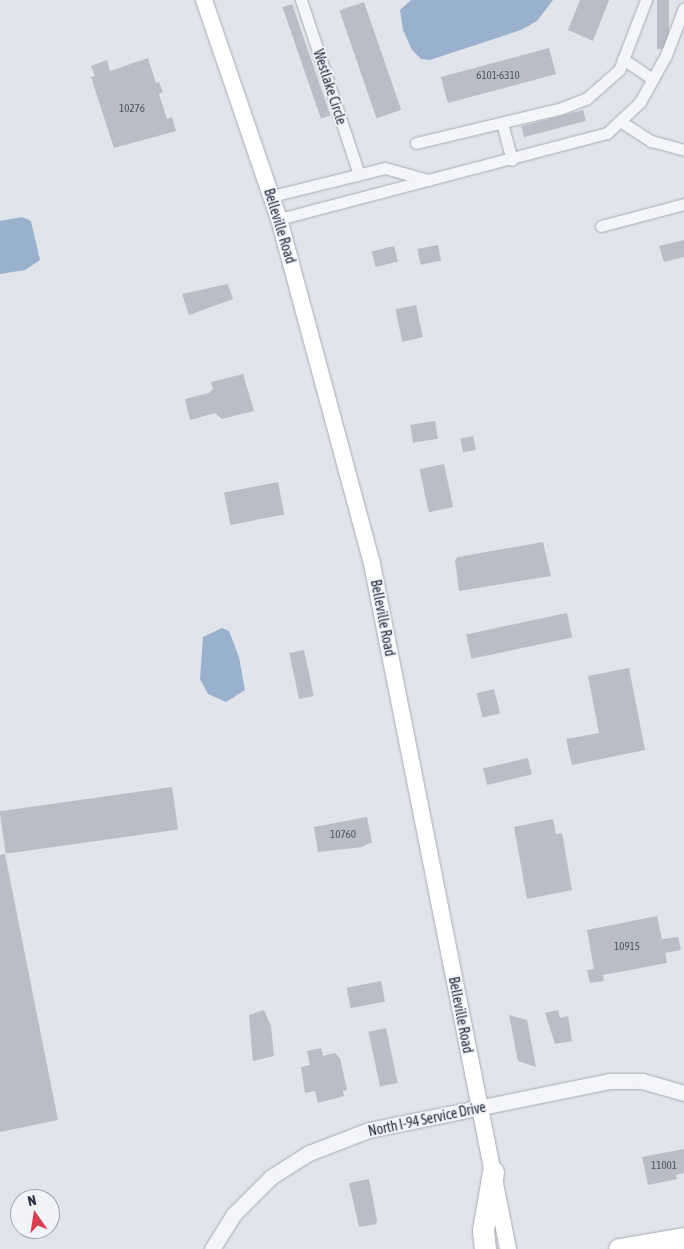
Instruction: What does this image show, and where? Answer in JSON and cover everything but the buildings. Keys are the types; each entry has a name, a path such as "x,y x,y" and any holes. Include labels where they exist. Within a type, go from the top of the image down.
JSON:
{"highway":[{"path":"485,1249 483,1230 493,1172"},
{"path":"619,1249 684,1238"}],"main road":[{"name":"Belleville Road","path":"204,0 279,219 372,564 474,1087 482,1108 508,1249"}],"street":[{"name":"Westlake Circle","path":"301,0 358,174"},
{"path":"416,143 559,110 587,98 611,80 623,59 646,0"},
{"path":"279,219 512,160 607,133 640,102 653,78 684,8"},
{"path":"623,59 653,78"},
{"path":"620,121 650,141 684,150"},
{"path":"502,123 512,160"},
{"path":"272,196 385,168 428,180"},
{"path":"601,226 684,204"},
{"name":"North I-94 Service Drive","path":"212,1249 252,1194 309,1153 369,1130 609,1081 642,1081 684,1093"}],"water":[{"path":"411,0 553,0 537,21 521,30 430,60 421,59 412,50 403,30 400,10"},
{"path":"22,217 31,221 40,260 25,270 0,274 0,221"},
{"path":"222,628 229,631 239,657 245,690 226,702 208,694 200,679 203,637"}]}
